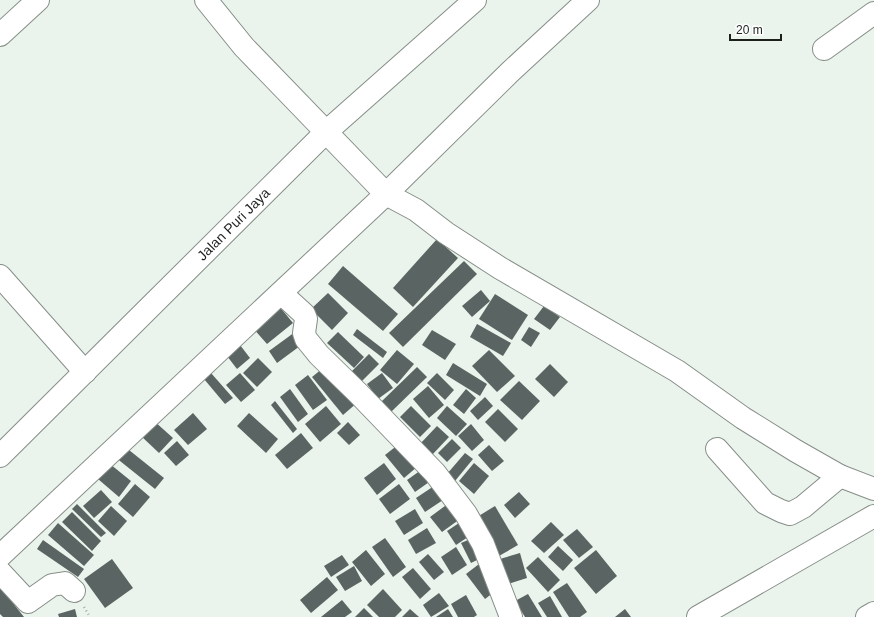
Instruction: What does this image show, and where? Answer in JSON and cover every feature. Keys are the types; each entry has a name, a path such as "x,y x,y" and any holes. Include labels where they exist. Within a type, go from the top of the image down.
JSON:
{"street":[{"path":"0,36 38,0"},
{"path":"206,0 244,47 382,191 416,210 446,233 500,268 676,371 743,418 796,451 840,476 874,489"},
{"name":"Jalan Puri Jaya","path":"0,456 85,372 333,139 475,0"},
{"path":"0,556 281,293 382,191 588,0"},
{"path":"824,49 874,13"},
{"path":"0,276 85,372"},
{"path":"281,293 304,314 306,319 304,333 306,339 319,355 364,398 435,473 466,514 483,544 511,617"},
{"path":"717,449 765,503 790,514 803,507 840,476"},
{"path":"698,617 874,516"},
{"path":"0,572 28,602 52,585 65,583 74,591"},
{"path":"867,617 874,613"}],"building":[{"path":"437,239 458,258 413,307 393,288"},
{"path":"464,261 477,274 403,347 389,333"},
{"path":"343,266 398,314 383,331 328,284"},
{"path":"481,290 490,301 472,317 462,306"},
{"path":"328,293 348,313 332,330 311,309"},
{"path":"495,294 528,315 512,340 479,319"},
{"path":"279,306 293,323 267,344 253,328"},
{"path":"544,306 560,317 550,330 534,319"},
{"path":"477,324 511,343 503,356 470,337"},
{"path":"529,327 540,333 531,347 521,340"},
{"path":"357,329 387,352 383,358 353,335"},
{"path":"432,330 456,344 445,360 422,345"},
{"path":"295,332 304,343 277,363 269,351"},
{"path":"338,332 364,357 354,368 327,343"},
{"path":"240,345 250,358 237,369 227,356"},
{"path":"397,350 414,364 397,384 380,370"},
{"path":"489,350 515,376 497,392 472,366"},
{"path":"369,354 379,364 355,388 345,378"},
{"path":"258,358 272,372 257,387 243,373"},
{"path":"453,363 487,384 480,396 446,375"},
{"path":"328,364 358,402 343,415 312,377"},
{"path":"550,364 568,382 554,397 535,379"},
{"path":"417,367 427,377 391,412 381,402"},
{"path":"211,373 233,398 225,404 204,379"},
{"path":"240,373 255,390 241,402 226,385"},
{"path":"382,373 393,388 378,399 367,384"},
{"path":"437,373 454,390 445,400 427,383"},
{"path":"308,375 327,400 313,410 295,385"},
{"path":"519,381 540,401 522,420 500,400"},
{"path":"428,386 444,405 429,418 413,399"},
{"path":"290,389 308,414 298,422 280,397"},
{"path":"466,389 476,398 464,414 453,405"},
{"path":"485,397 493,406 478,420 470,411"},
{"path":"275,401 297,429 293,433 271,405"},
{"path":"326,406 341,424 320,442 305,424"},
{"path":"411,406 431,426 420,437 400,417"},
{"path":"447,406 467,424 456,436 437,418"},
{"path":"498,409 518,429 505,442 485,422"},
{"path":"193,413 207,429 188,445 174,430"},
{"path":"249,413 278,439 266,453 237,426"},
{"path":"153,420 173,438 159,453 140,435"},
{"path":"348,422 360,435 349,445 337,433"},
{"path":"471,424 484,440 472,451 458,436"},
{"path":"437,426 449,437 432,455 420,444"},
{"path":"301,433 313,448 287,469 275,455"},
{"path":"452,439 461,448 447,462 438,453"},
{"path":"177,441 189,455 176,466 164,453"},
{"path":"399,444 417,467 404,478 385,455"},
{"path":"489,445 504,461 492,471 478,455"},
{"path":"124,446 164,478 155,489 115,457"},
{"path":"465,453 473,459 455,481 447,474"},
{"path":"384,463 396,479 377,495 364,478"},
{"path":"474,463 489,476 474,494 459,481"},
{"path":"110,464 131,481 119,497 98,479"},
{"path":"424,468 432,480 415,492 407,480"},
{"path":"135,484 150,497 133,517 118,504"},
{"path":"399,484 410,499 390,514 379,499"},
{"path":"437,484 446,498 425,512 416,498"},
{"path":"101,490 112,502 94,518 83,506"},
{"path":"519,492 530,504 515,518 504,505"},
{"path":"449,503 460,519 442,532 430,517"},
{"path":"77,504 106,533 101,537 72,509"},
{"path":"111,506 127,521 114,536 98,521"},
{"path":"495,506 518,545 499,556 477,517"},
{"path":"415,509 423,523 404,535 395,521"},
{"path":"72,512 101,541 92,551 62,522"},
{"path":"462,521 471,535 456,545 447,531"},
{"path":"551,522 564,535 544,553 531,541"},
{"path":"58,523 94,555 84,566 48,535"},
{"path":"427,528 436,543 416,554 408,540"},
{"path":"577,529 593,547 579,558 563,540"},
{"path":"475,537 485,556 471,563 461,543"},
{"path":"385,538 406,567 393,577 372,547"},
{"path":"43,540 84,569 78,577 37,549"},
{"path":"558,546 573,560 563,571 548,557"},
{"path":"456,547 467,565 452,575 441,557"},
{"path":"366,550 385,574 371,586 352,562"},
{"path":"596,550 617,576 596,594 574,568"},
{"path":"520,553 527,578 508,584 500,559"},
{"path":"428,554 444,572 434,580 419,562"},
{"path":"342,555 349,565 331,577 324,566"},
{"path":"538,557 560,580 548,592 526,568"},
{"path":"112,559 133,588 105,608 84,579"},
{"path":"479,564 498,589 485,599 466,574"},
{"path":"354,566 362,581 345,591 336,577"},
{"path":"413,568 431,589 420,599 402,577"},
{"path":"327,577 338,590 311,613 300,600"},
{"path":"567,583 587,612 580,617 569,617 553,592"},
{"path":"1,588 24,617 3,617 0,614"},
{"path":"383,589 402,610 395,617 379,617 367,605"},
{"path":"439,593 449,606 431,617 423,605"},
{"path":"528,594 542,617 525,617 515,601"},
{"path":"466,595 477,615 474,617 458,617 451,604"},
{"path":"550,596 562,617 547,617 538,603"},
{"path":"342,600 352,612 345,617 321,617"},
{"path":"364,608 373,617 355,617"},
{"path":"75,609 77,617 59,617 58,614"},
{"path":"410,609 419,617 402,617"},
{"path":"448,609 453,617 436,617"},
{"path":"625,609 631,617 615,617"}]}
